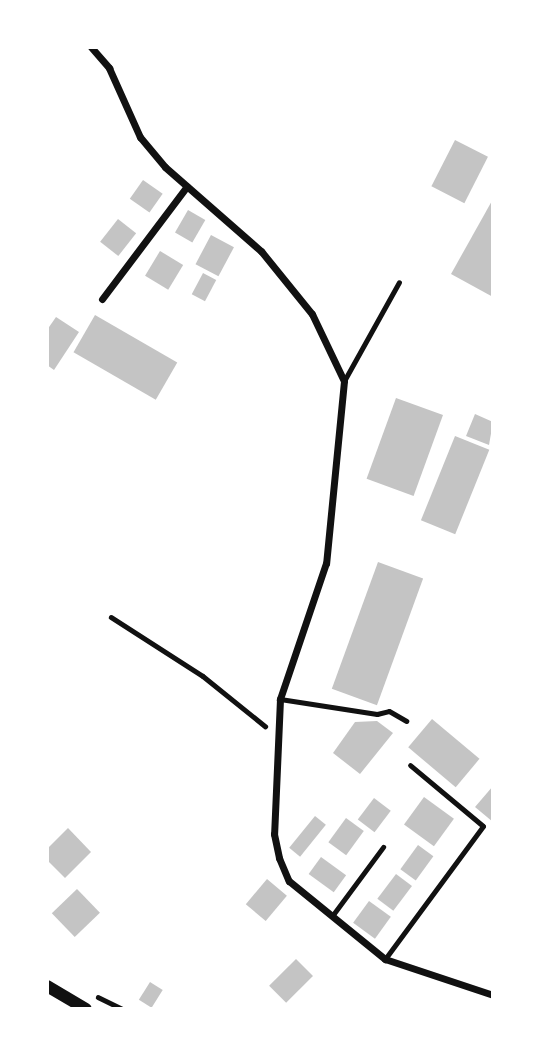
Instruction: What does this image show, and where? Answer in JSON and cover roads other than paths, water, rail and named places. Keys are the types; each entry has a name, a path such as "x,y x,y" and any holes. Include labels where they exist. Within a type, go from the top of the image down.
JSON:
{"street":[{"path":"91,47 109,68 140,137 187,186 261,250 312,314 344,381 326,564 280,699 274,834 279,858 289,881 385,959 493,995"},
{"path":"102,299 187,186"},
{"path":"47,986 86,1009"}],"lane":[{"path":"344,381 398,282"},
{"path":"280,699 377,714 389,711 406,721"},
{"path":"385,959 483,826 410,765"},
{"path":"332,916 383,847"}]}
